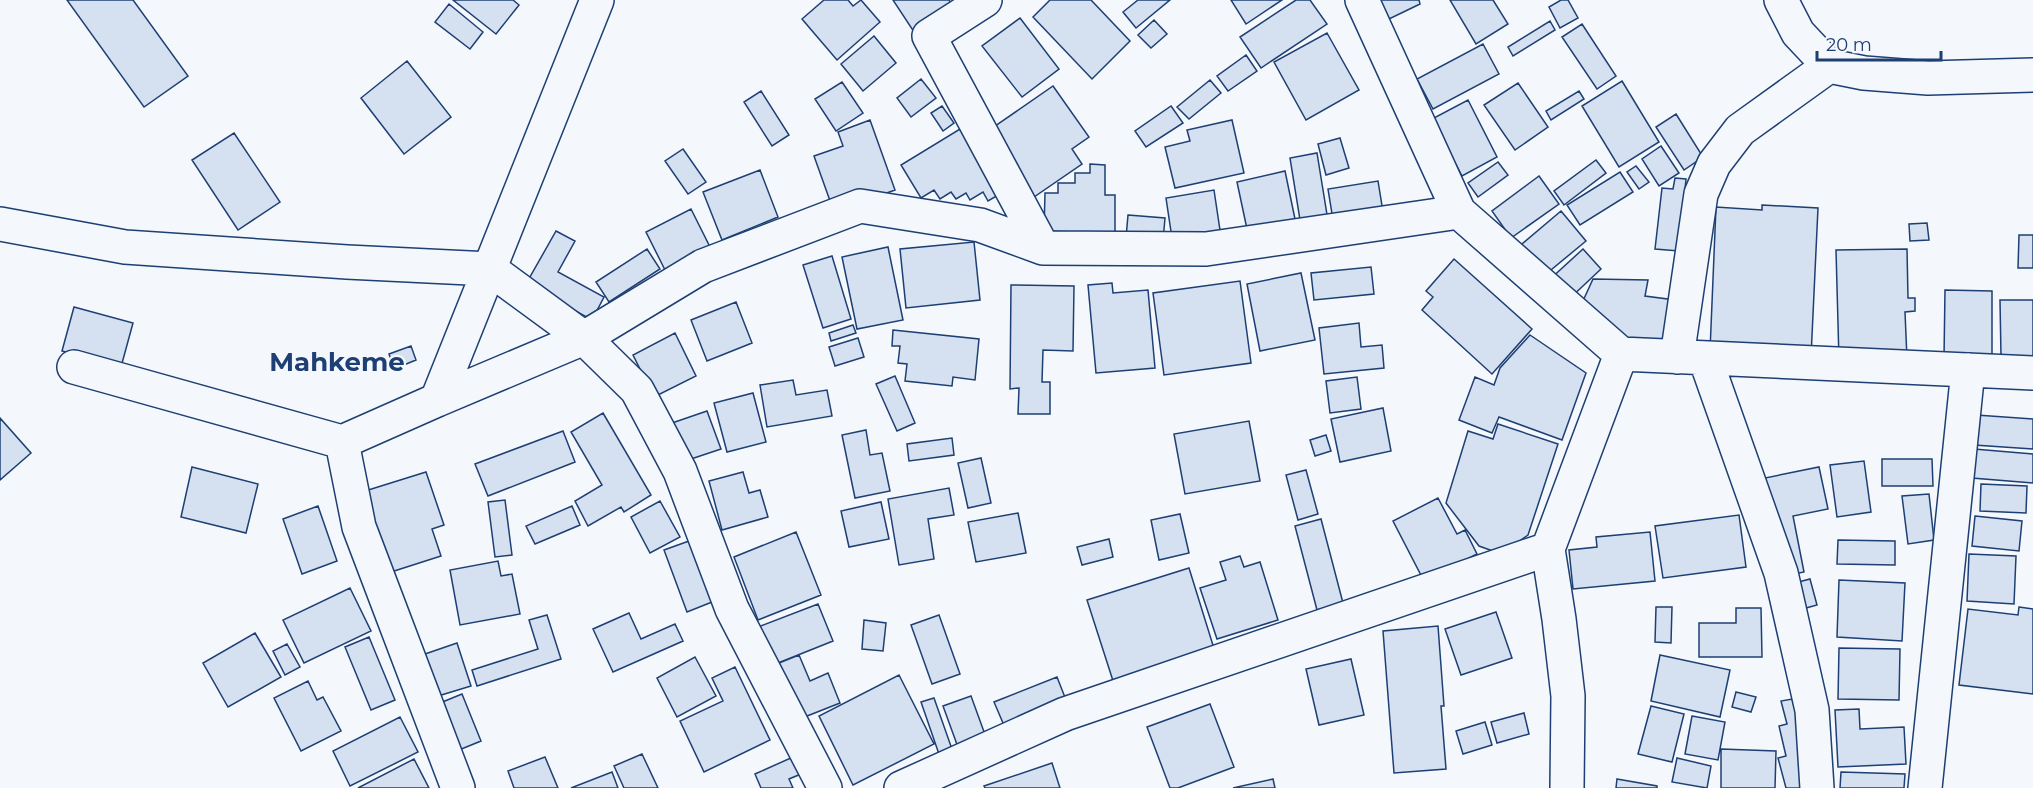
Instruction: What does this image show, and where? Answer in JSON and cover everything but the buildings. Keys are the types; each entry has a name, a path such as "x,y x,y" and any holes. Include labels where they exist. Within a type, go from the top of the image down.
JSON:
{"street":[{"path":"437,400 597,0"},
{"path":"985,0 929,36 1043,248"},
{"path":"1362,0 1459,212 1621,354 2033,373"},
{"path":"1781,0 1798,33 1829,66 1864,73 1928,78 2033,75"},
{"path":"1817,788 1812,710 1781,573 1691,357 1701,194 1714,164 1740,130 1829,66"},
{"path":"74,367 342,442 584,338 703,266 860,206 980,225 1043,248 1206,249 1459,212"},
{"path":"0,224 125,247 347,262 490,268 584,338 637,390 680,471 732,609 825,788"},
{"path":"1567,788 1568,696 1548,549 1621,354"},
{"path":"1925,788 1968,370"},
{"path":"342,442 359,527 458,788"},
{"path":"901,788 1065,714 1548,549"}],"district":[{"name":"Mahkeme","path":"337,362"}]}
